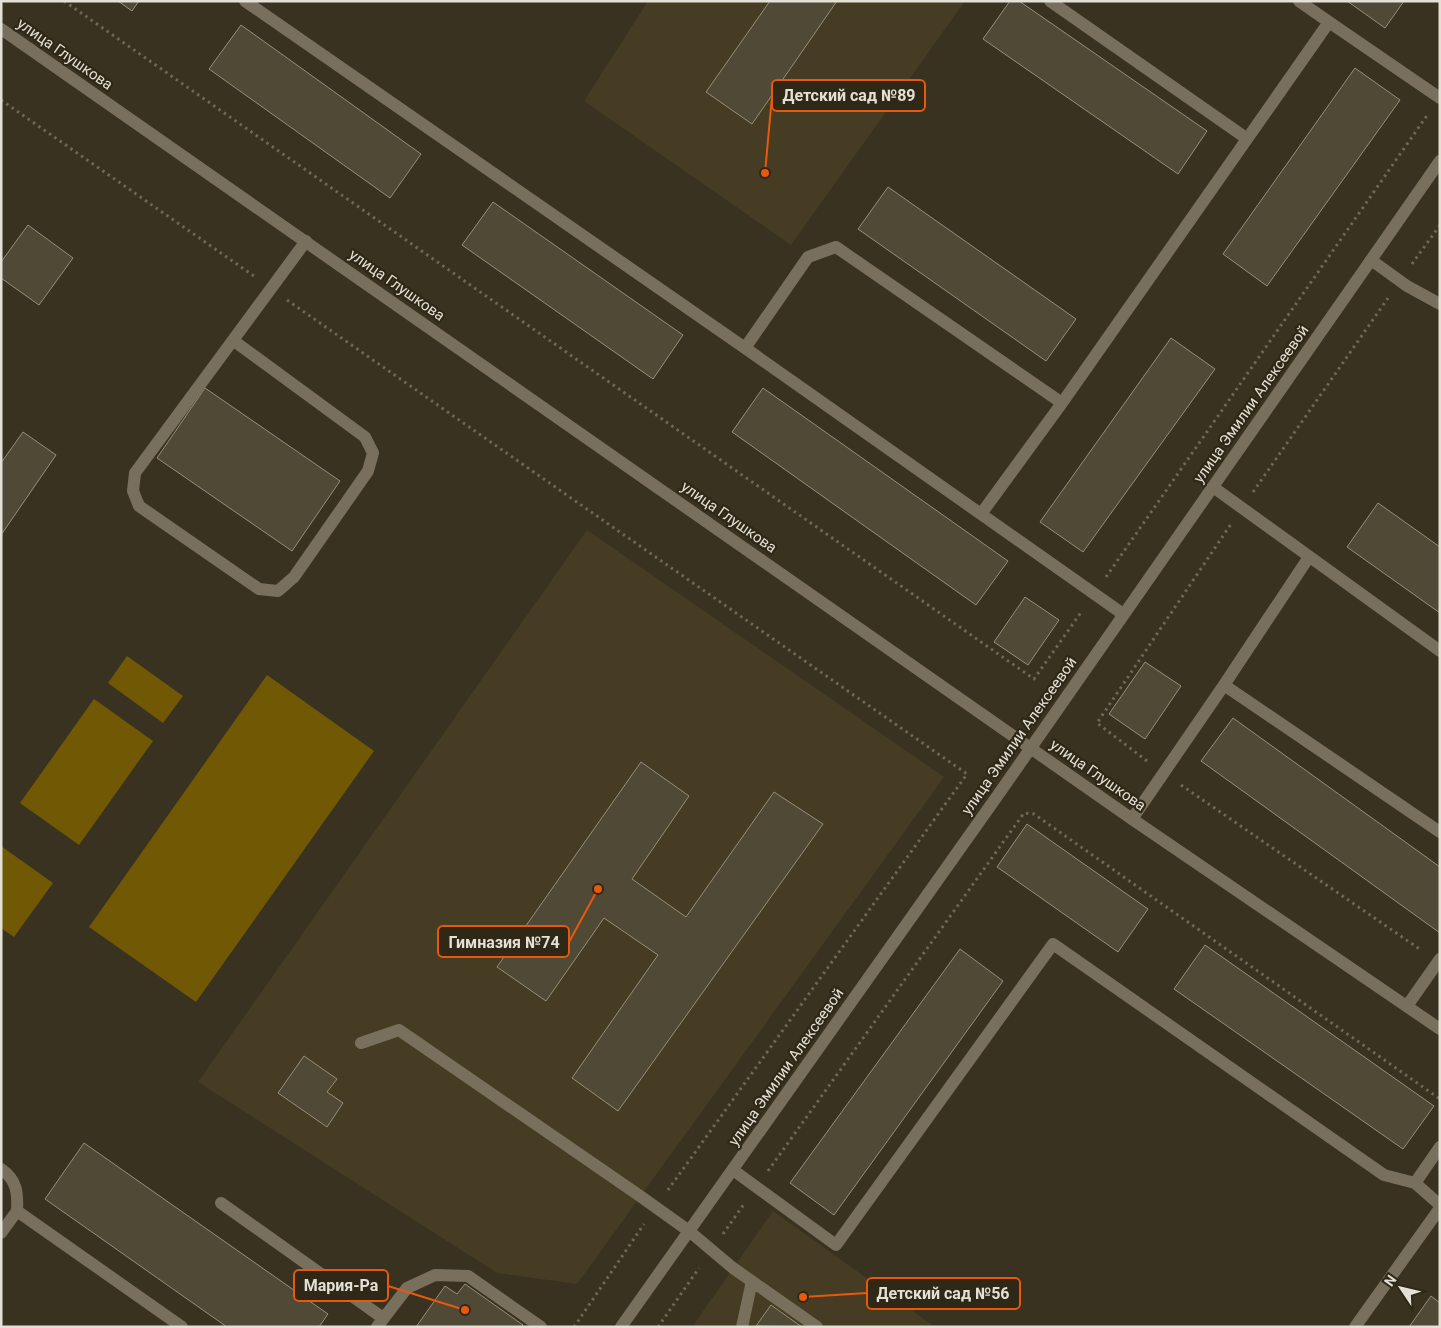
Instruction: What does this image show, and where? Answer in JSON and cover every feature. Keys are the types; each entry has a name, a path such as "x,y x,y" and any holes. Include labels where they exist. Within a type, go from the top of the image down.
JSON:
{"street":[{"path":"246,1 745,348 1122,614"},
{"path":"1050,1 1246,138"},
{"path":"1300,1 1440,98"},
{"path":"980,514 1062,403 1329,22"},
{"name":"улица Глушкова","path":"1,30 1031,748 1440,1029"},
{"name":"улица Эмилии Алексеевой","path":"621,1327 1031,748 1122,614 1213,487 1440,161"},
{"path":"234,341 364,437 372,453 368,471 294,577 278,591 259,589 138,506 133,491 135,473 306,241"},
{"path":"745,348 808,257 836,247 1062,403"},
{"path":"1371,260 1440,304"},
{"path":"1213,487 1440,651"},
{"path":"1132,818 1309,557"},
{"path":"1224,685 1440,832"},
{"path":"733,1170 836,1244 1054,944 1384,1175 1415,1183 1440,1206 1355,1327"},
{"path":"1407,1006 1439,960"},
{"path":"361,1043 398,1030 656,1207 752,1281 817,1327"},
{"path":"1415,1183 1440,1147"},
{"path":"1,1169 11,1176 18,1193 17,1211 1,1233"},
{"path":"221,1203 380,1322 407,1288 435,1275 468,1276 541,1327"},
{"path":"17,1211 182,1327"},
{"path":"742,1327 752,1281"}],"path":[{"path":"64,1 1034,679 1440,98"},
{"path":"1,100 967,774 656,1207 574,1327"},
{"path":"1439,960 1163,772 1097,723 1242,508 1440,225"},
{"path":"658,1327 1024,813 1034,814 1440,1099"}],"shaded area":[{"path":"648,1 965,1 791,245 584,101"},
{"path":"587,530 944,777 577,1284 497,1273 198,1082"},
{"path":"127,656 183,696 163,723 108,683"},
{"path":"267,675 374,751 196,1002 89,927"},
{"path":"94,699 153,741 79,845 20,803"},
{"path":"1,846 53,883 14,937 1,928"},
{"path":"773,1211 935,1327 692,1327"}],"building":[{"path":"118,1 139,1 132,11"},
{"path":"770,1 837,1 752,124 706,92"},
{"path":"1010,1 1019,1 1207,131 1178,174 983,39"},
{"path":"1347,1 1404,1 1385,28"},
{"path":"241,25 421,154 390,198 209,69"},
{"path":"1355,68 1400,100 1267,286 1223,254"},
{"path":"888,187 1076,319 1046,361 858,229"},
{"path":"493,202 683,335 653,379 462,245"},
{"path":"28,225 73,258 39,305 1,278 1,262"},
{"path":"1171,338 1215,369 1083,552 1040,522"},
{"path":"205,388 340,481 292,551 157,458"},
{"path":"763,388 1008,561 976,605 732,432"},
{"path":"23,432 56,455 1,535 1,463"},
{"path":"1378,503 1440,547 1440,613 1347,547"},
{"path":"1025,597 1059,620 1028,665 994,642"},
{"path":"1145,662 1181,686 1145,739 1109,714"},
{"path":"1233,718 1440,867 1440,933 1201,761"},
{"path":"641,762 689,796 632,879 686,917 774,792 823,824 618,1111 572,1078 658,955 604,918 546,1001 497,967"},
{"path":"1027,824 1148,909 1118,952 997,867"},
{"path":"1205,945 1434,1106 1403,1149 1174,989"},
{"path":"960,949 1003,981 834,1215 790,1183"},
{"path":"304,1056 337,1079 327,1092 343,1103 327,1127 278,1093"},
{"path":"84,1143 328,1314 319,1327 227,1327 45,1199"},
{"path":"465,1284 523,1325 521,1327 416,1327 445,1286 457,1294"},
{"path":"1431,1296 1440,1303 1440,1327 1409,1327"},
{"path":"771,1305 802,1327 756,1326"}],"place":[{"name":"Детский сад №89","path":"765,173"},
{"name":"Гимназия №74","path":"598,889"},
{"name":"Детский сад №56","path":"803,1297"},
{"name":"Мария-Ра","path":"465,1310"}]}
